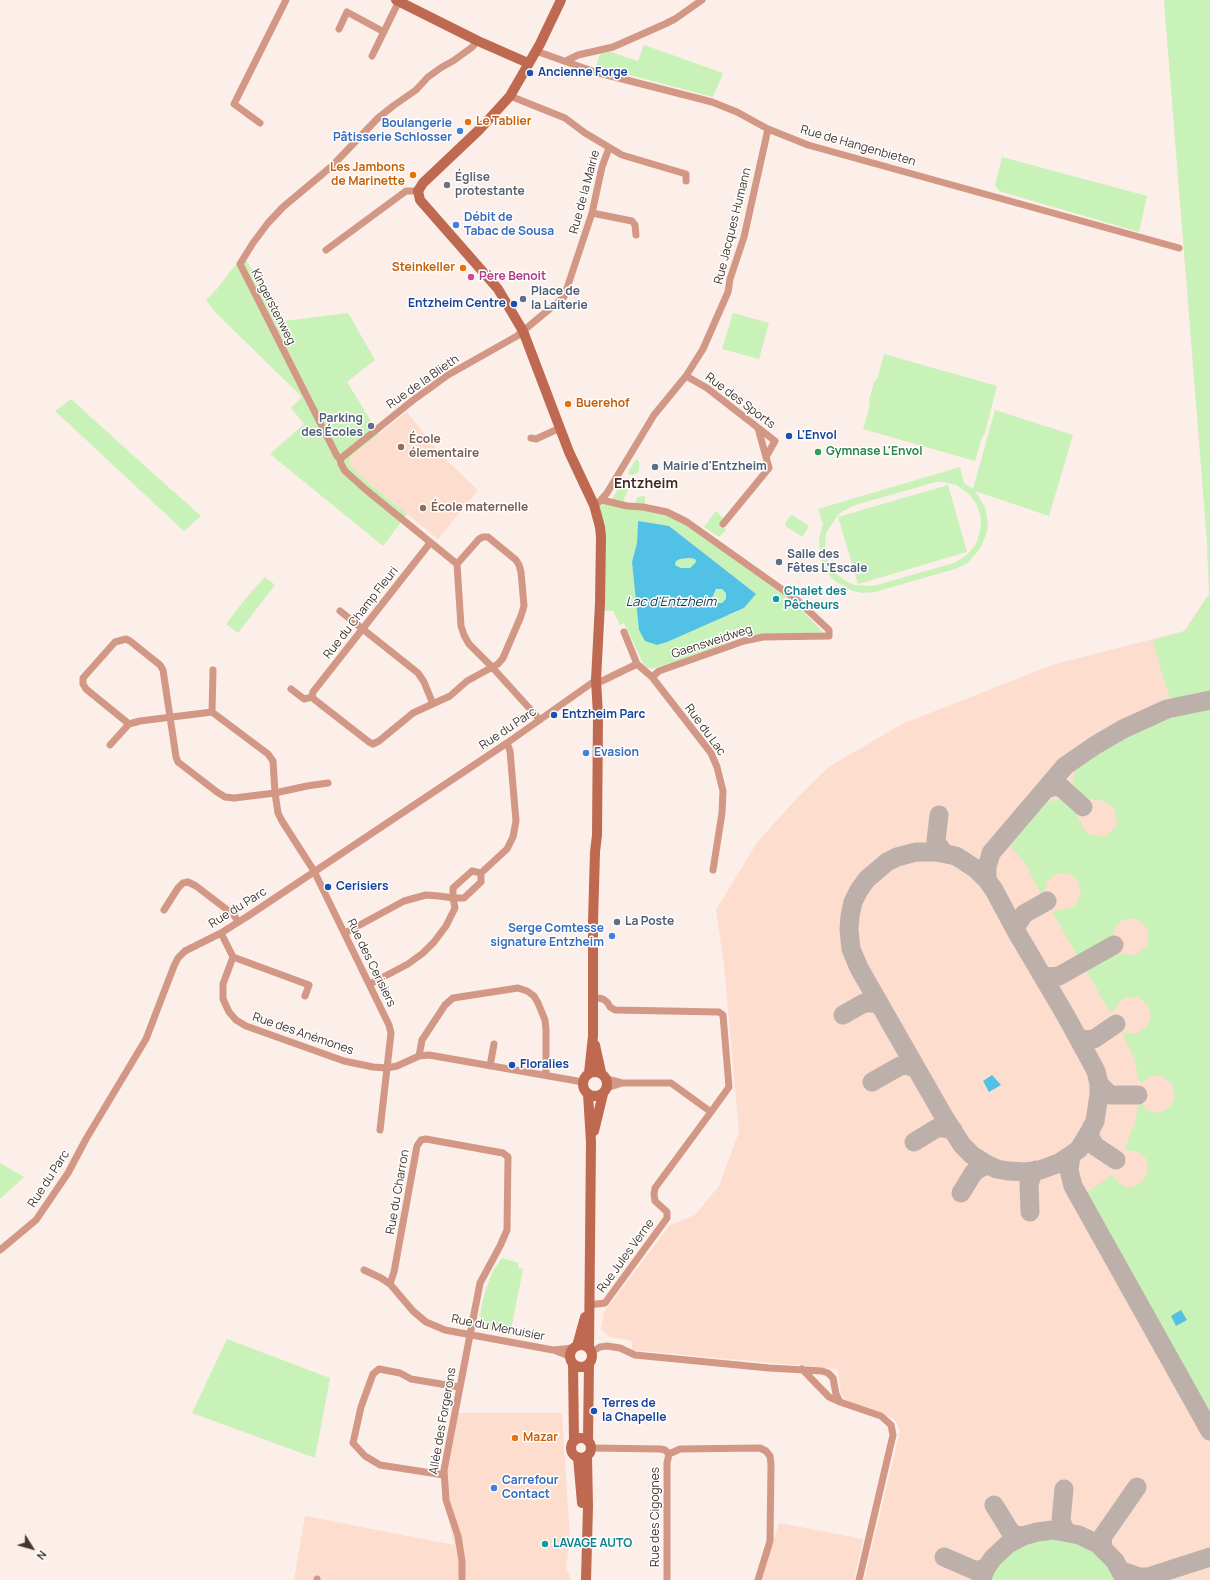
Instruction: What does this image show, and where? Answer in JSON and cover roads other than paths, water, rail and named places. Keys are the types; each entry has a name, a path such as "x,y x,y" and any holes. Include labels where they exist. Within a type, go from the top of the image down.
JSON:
{"main road":[{"path":"561,0 536,51 510,96 480,129 423,183 418,191 420,200 446,226 498,289 524,332 569,452 598,502 601,562 596,680 598,715 597,819 594,860 593,1036 584,1088 588,1094 591,1142 589,1305 590,1350 592,1358 589,1364 586,1450 586,1580"},
{"path":"398,1 478,41 528,63"},
{"path":"591,1142 604,1083 593,1036"},
{"path":"586,1078 597,1071 604,1083"},
{"path":"588,1094 595,1096 604,1083"},
{"path":"586,1450 573,1453 571,1450 574,1441 574,1354 589,1305"},
{"path":"574,1354 583,1346 590,1350"},
{"path":"574,1354 583,1367 589,1364"},
{"path":"574,1441 582,1437 586,1450"}],"street":[{"path":"260,123 234,104 286,0"},
{"path":"566,61 578,55 613,47 665,24 675,19 702,0"},
{"path":"372,56 398,1"},
{"path":"339,30 347,12 384,32"},
{"name":"Kingerstenweg","path":"340,458 337,456 240,264 268,223 283,207 332,166 378,118 416,90 428,77 442,67 453,62 478,41"},
{"name":"Rue de Hangenbieten","path":"536,51 595,72 712,102 737,112 768,129 808,145 1179,248"},
{"name":"Rue de la Mairie","path":"510,96 565,118 608,148 602,167 592,213 564,297 524,332"},
{"name":"Rue Jacques Humann","path":"598,502 607,493 654,415 686,376 703,349 728,292 730,279 744,237 768,129"},
{"path":"608,148 622,155 686,174 686,181"},
{"path":"326,250 406,191 418,191"},
{"path":"592,213 632,221 635,225 636,235"},
{"name":"Rue de la Blieth","path":"340,458 412,401 448,375 524,332"},
{"name":"Rue des Sports","path":"686,376 707,388 775,441 766,457 769,468 723,524"},
{"path":"531,438 536,439 560,428"},
{"path":"758,428 766,457"},
{"path":"340,458 341,464 346,471 365,489 457,564"},
{"name":"Gaensweidweg","path":"598,502 642,507 667,512 687,522 798,600 829,630 829,636 762,637 744,641 659,671 652,677"},
{"path":"291,689 304,699 312,697 373,744 379,741 413,713 450,696 467,681 492,667 498,664 503,658 524,606 519,565 516,560 488,537 479,539 457,564 461,626 464,636 469,644 492,667 540,720"},
{"name":"Rue du Champ Fleuri","path":"312,697 313,692 430,542"},
{"path":"340,611 418,672 433,704"},
{"name":"Rue du Lac","path":"624,632 637,664 652,677 711,753 717,767 723,792 722,814 713,870"},
{"path":"129,724 86,689 83,684 83,678 115,642 126,639 160,665 163,670 178,762 216,792 225,797 234,798 275,793 328,783"},
{"path":"596,680 602,681 637,664"},
{"path":"110,745 129,724 140,721 212,712 212,670"},
{"name":"Rue du Parc","path":"0,1250 36,1220 68,1173 86,1139 146,1039 178,958 185,951 248,916 507,743 596,680"},
{"name":"Rue des Cerisiers","path":"212,712 268,754 273,762 278,813 314,871 389,1026 391,1033 388,1068 380,1130"},
{"path":"345,933 404,901 426,895 464,898 481,882 481,873 507,849 513,837 516,821 510,751 507,743"},
{"path":"370,984 408,964 423,953 434,942 446,926 454,908 452,898 453,888 472,871 481,873"},
{"path":"164,910 178,888 183,883 188,882 196,886 234,915 238,922"},
{"path":"221,932 233,957 309,985 305,996"},
{"name":"Rue des Anémones","path":"233,957 223,984 223,999 229,1012 236,1020 246,1026 344,1061 373,1067 388,1068"},
{"path":"419,1056 422,1040 445,1005 453,998 518,988 527,991 534,996 545,1020 546,1075"},
{"path":"593,997 602,999 615,1010 719,1012 723,1015 729,1087 711,1112 671,1083 604,1083"},
{"path":"490,1066 494,1044"},
{"path":"388,1068 419,1056 429,1055 546,1075 586,1078"},
{"name":"Rue Jules Verne","path":"589,1305 605,1303 668,1218 667,1212 655,1201 654,1194 656,1188 711,1112"},
{"name":"Rue du Charron","path":"390,1284 394,1272 417,1146 421,1140 426,1138 504,1153 508,1157 507,1230 480,1283 469,1335"},
{"name":"Rue du Menuisier","path":"364,1270 390,1284 413,1311 426,1322 445,1330 574,1354"},
{"name":"Allée des Forgerons","path":"462,1580 462,1561 459,1542 446,1500 444,1475 447,1448 469,1335"},
{"path":"590,1350 606,1346 620,1348 635,1355 769,1368 822,1371 828,1373 833,1378 836,1394 840,1402"},
{"path":"444,1475 380,1464 365,1456 353,1444 362,1407 373,1374 379,1369 400,1373 411,1379 459,1387"},
{"path":"802,1369 829,1397 881,1416 891,1425 893,1436 859,1580"},
{"name":"Rue des Cigognes","path":"669,1454 680,1449 760,1448 766,1451 770,1456 770,1541 758,1580"},
{"name":"Rue des Cigognes","path":"586,1450 660,1449 665,1450 669,1454"},
{"name":"Rue des Cigognes","path":"667,1580 667,1476 669,1454"}],"water":[{"name":"Lac d'Entzheim","path":"638,521 669,526 756,594 744,608 667,642 657,645 645,641 639,630 632,562 637,543","holes":["680,559 695,559 696,562 690,568 681,568 675,565 676,561","716,589 722,589 726,593 726,599 722,603 718,603 712,598"]},
{"path":"992,1075 1001,1085 989,1092 983,1081"},
{"path":"1181,1310 1187,1320 1176,1326 1171,1316"}],"place":[{"name":"Ancienne Forge","path":"530,73"},
{"name":"Le Tablier","path":"468,122"},
{"name":"Boulangerie Pâtisserie Schlosser","path":"460,131"},
{"name":"Les Jambons de Marinette","path":"413,175"},
{"name":"Église protestante","path":"447,185"},
{"name":"Débit de Tabac de Sousa","path":"456,225"},
{"name":"Steinkeller","path":"463,268"},
{"name":"Père Benoit","path":"471,277"},
{"name":"Place de la Laiterie","path":"523,299"},
{"name":"Entzheim Centre","path":"514,304"},
{"name":"Buerehof","path":"568,404"},
{"name":"Parking des Écoles","path":"371,426"},
{"name":"L'Envol","path":"789,436"},
{"name":"École élementaire","path":"401,447"},
{"name":"Gymnase L'Envol","path":"818,452"},
{"name":"Mairie d'Entzheim","path":"655,467"},
{"name":"École maternelle","path":"423,508"},
{"name":"Salle des Fêtes L’Escale","path":"779,562"},
{"name":"Chalet des Pêcheurs","path":"776,599"},
{"name":"Entzheim Parc","path":"554,715"},
{"name":"Evasion","path":"586,753"},
{"name":"Cerisiers","path":"328,887"},
{"name":"La Poste","path":"617,922"},
{"name":"Serge Comtesse signature Entzheim","path":"612,936"},
{"name":"Floralies","path":"512,1065"},
{"name":"Terres de la Chapelle","path":"594,1411"},
{"name":"Mazar","path":"515,1438"},
{"name":"Carrefour Contact","path":"494,1488"},
{"name":"LAVAGE AUTO","path":"545,1544"}],"district":[{"name":"Entzheim","path":"646,484"}]}
